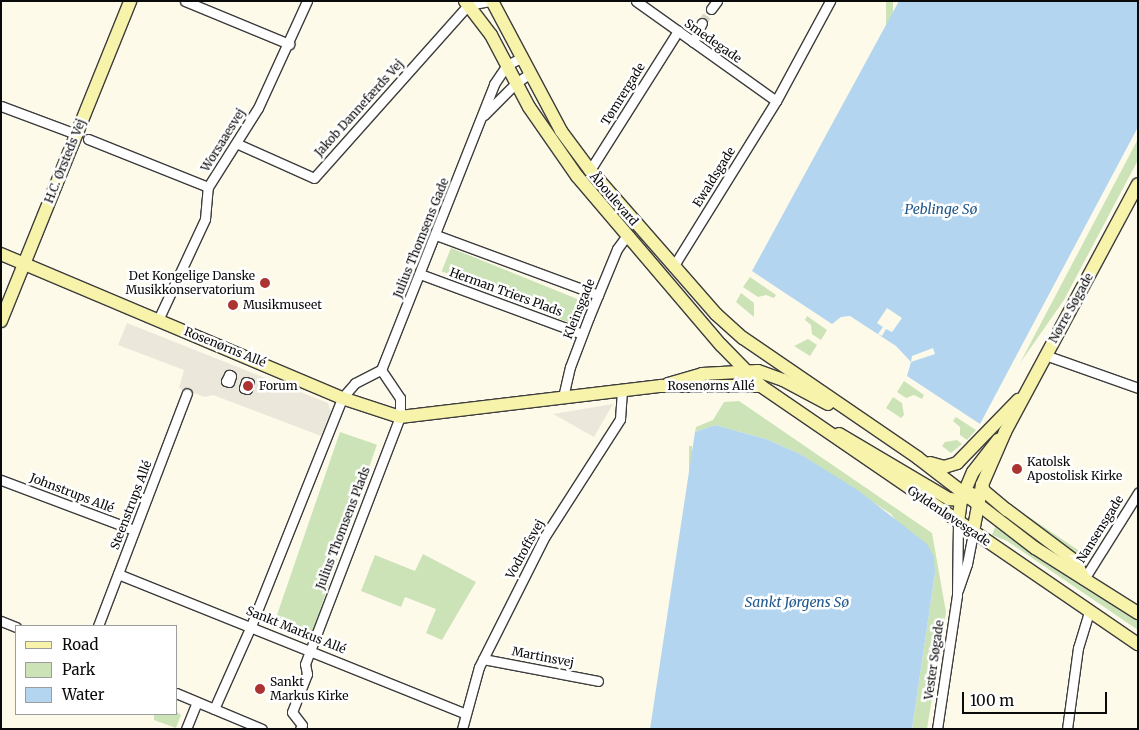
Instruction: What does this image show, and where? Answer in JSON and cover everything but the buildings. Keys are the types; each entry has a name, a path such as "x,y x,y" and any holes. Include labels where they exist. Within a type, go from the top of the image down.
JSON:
{"street":[{"name":"H.C. Ørsteds Vej","path":"1,321 130,1"},
{"path":"185,1 288,44"},
{"name":"Worsaaesvej","path":"158,320 205,219 208,187 238,144 288,44 307,1"},
{"name":"Smedegade","path":"636,1 776,101"},
{"path":"711,9 717,1"},
{"name":"Ewaldsgade","path":"673,267 776,101 830,1"},
{"path":"466,3 488,2"},
{"name":"Åboulevard","path":"488,2 553,118 590,170 673,267 734,331 778,363"},
{"name":"Åboulevard","path":"466,3 491,35 516,83 549,139 627,234 744,370 761,386"},
{"name":"Jakob Dannefærds Vej","path":"238,144 314,178 466,3"},
{"path":"693,42 702,23"},
{"name":"Tømrergade","path":"590,170 678,31"},
{"path":"507,65 521,58"},
{"name":"Julius Thomsens Gade","path":"382,370 484,116 494,84 507,65"},
{"name":"Julius Thomsens Gade","path":"484,116 516,83 529,74"},
{"path":"1,106 76,134"},
{"path":"88,139 208,187"},
{"name":"Nørre Søgade","path":"968,499 982,485 1005,432 1138,184"},
{"name":"Kleinsgade","path":"563,397 582,334 627,234"},
{"path":"436,235 598,296"},
{"name":"Rosenørns Allé","path":"1,254 342,398 400,417 661,386 761,386"},
{"name":"Herman Triers Plads","path":"420,274 582,334"},
{"path":"1045,355 1138,388"},
{"name":"Gyldenløvesgade","path":"778,363 918,458 968,499 1027,542 1138,613"},
{"path":"214,709 252,626 342,398 355,383 382,370 400,398 400,417"},
{"name":"Rosenørns Allé","path":"661,386 688,376 744,370 774,376 864,421"},
{"name":"Gyldenløvesgade","path":"761,386 807,420 1138,644"},
{"name":"Vodroffsvej","path":"462,729 464,713 483,659 545,536 620,419 622,391"},
{"name":"Steenstrups Allé","path":"98,625 187,392"},
{"path":"918,458 938,467 957,463 1025,394"},
{"name":"Julius Thomsens Plads","path":"300,729 302,725 292,712 307,674 305,664 400,417"},
{"path":"807,420 851,439 949,499 968,499"},
{"name":"Nørre Søgade","path":"968,499 980,461 1005,432"},
{"name":"Johnstrups Allé","path":"1,480 134,530"},
{"path":"982,485 984,491 1007,510 1076,561 1084,579"},
{"name":"Nansensgade","path":"1084,579 1138,493"},
{"path":"958,522 968,499"},
{"path":"968,499 972,532"},
{"name":"Vester Søgade","path":"937,729 957,595 958,522"},
{"name":"Vester Søgade","path":"957,595 967,564 972,532"},
{"name":"Sankt Markus Allé","path":"118,574 311,649 464,713"},
{"path":"1067,729 1078,648 1089,612"},
{"path":"1,621 15,627"},
{"name":"Martinsvej","path":"483,659 598,680"},
{"path":"178,694 262,729"},
{"path":"186,729 197,702"}],"green space":[{"path":"886,1 893,1 893,301 886,301"},
{"path":"1138,139 1138,160 1064,300 1020,363"},
{"path":"451,248 582,301 572,324 442,271"},
{"path":"750,277 776,295 774,298 766,295 758,297 743,287"},
{"path":"741,293 754,303 754,317 736,302"},
{"path":"807,316 827,330 821,340 812,334 811,325 805,320"},
{"path":"808,339 817,345 810,356 794,346"},
{"path":"904,381 924,395 922,399 914,395 906,398 897,392"},
{"path":"893,397 902,403 904,415 901,418 886,408"},
{"path":"739,401 932,533 946,612 927,729 912,729 935,573 891,514 800,454 766,439 715,425 695,432 696,427 713,420 724,402"},
{"path":"956,417 976,430 967,440 960,435 960,427 953,421"},
{"path":"340,432 377,445 311,636 274,623"},
{"path":"957,440 962,444 951,453 942,446 945,442"},
{"path":"689,446 692,446 692,729 689,729"},
{"path":"1029,517 1081,552 1072,552 1027,520"},
{"path":"995,527 1138,620 1138,630 1007,541 992,535"},
{"path":"423,554 476,582 442,640 426,633 436,609 405,597 401,607 361,591 375,555 415,571"},
{"path":"178,713 181,715 176,728 154,720 154,715 178,715"}],"shaded area":[{"path":"127,323 328,403 331,412 321,436 213,395 205,397 179,388 184,370 118,345"},
{"path":"613,404 594,437 553,414"}],"water":[{"name":"Peblinge Sø","path":"899,1 1138,1 1138,127 980,424 907,376 911,362 896,346 850,316 841,317 832,324 752,271"},
{"name":"Sankt Jørgens Sø","path":"715,425 766,439 800,454 859,491 927,544 934,557 935,573 912,729 650,729 695,432"}],"pier":[{"path":"887,308 902,318 892,332 886,329 882,336 878,334 883,327 877,323"},
{"path":"933,348 935,354 911,362 912,356"}],"tunnel":[{"path":"702,23 711,9"}],"place":[{"name":"Det Kongelige Danske Musikkonservatorium","path":"265,283"},
{"name":"Musikmuseet","path":"233,305"},
{"name":"Forum","path":"248,386"},
{"name":"Katolsk Apostolisk Kirke","path":"1017,469"},
{"name":"Sankt Markus Kirke","path":"260,689"}]}
